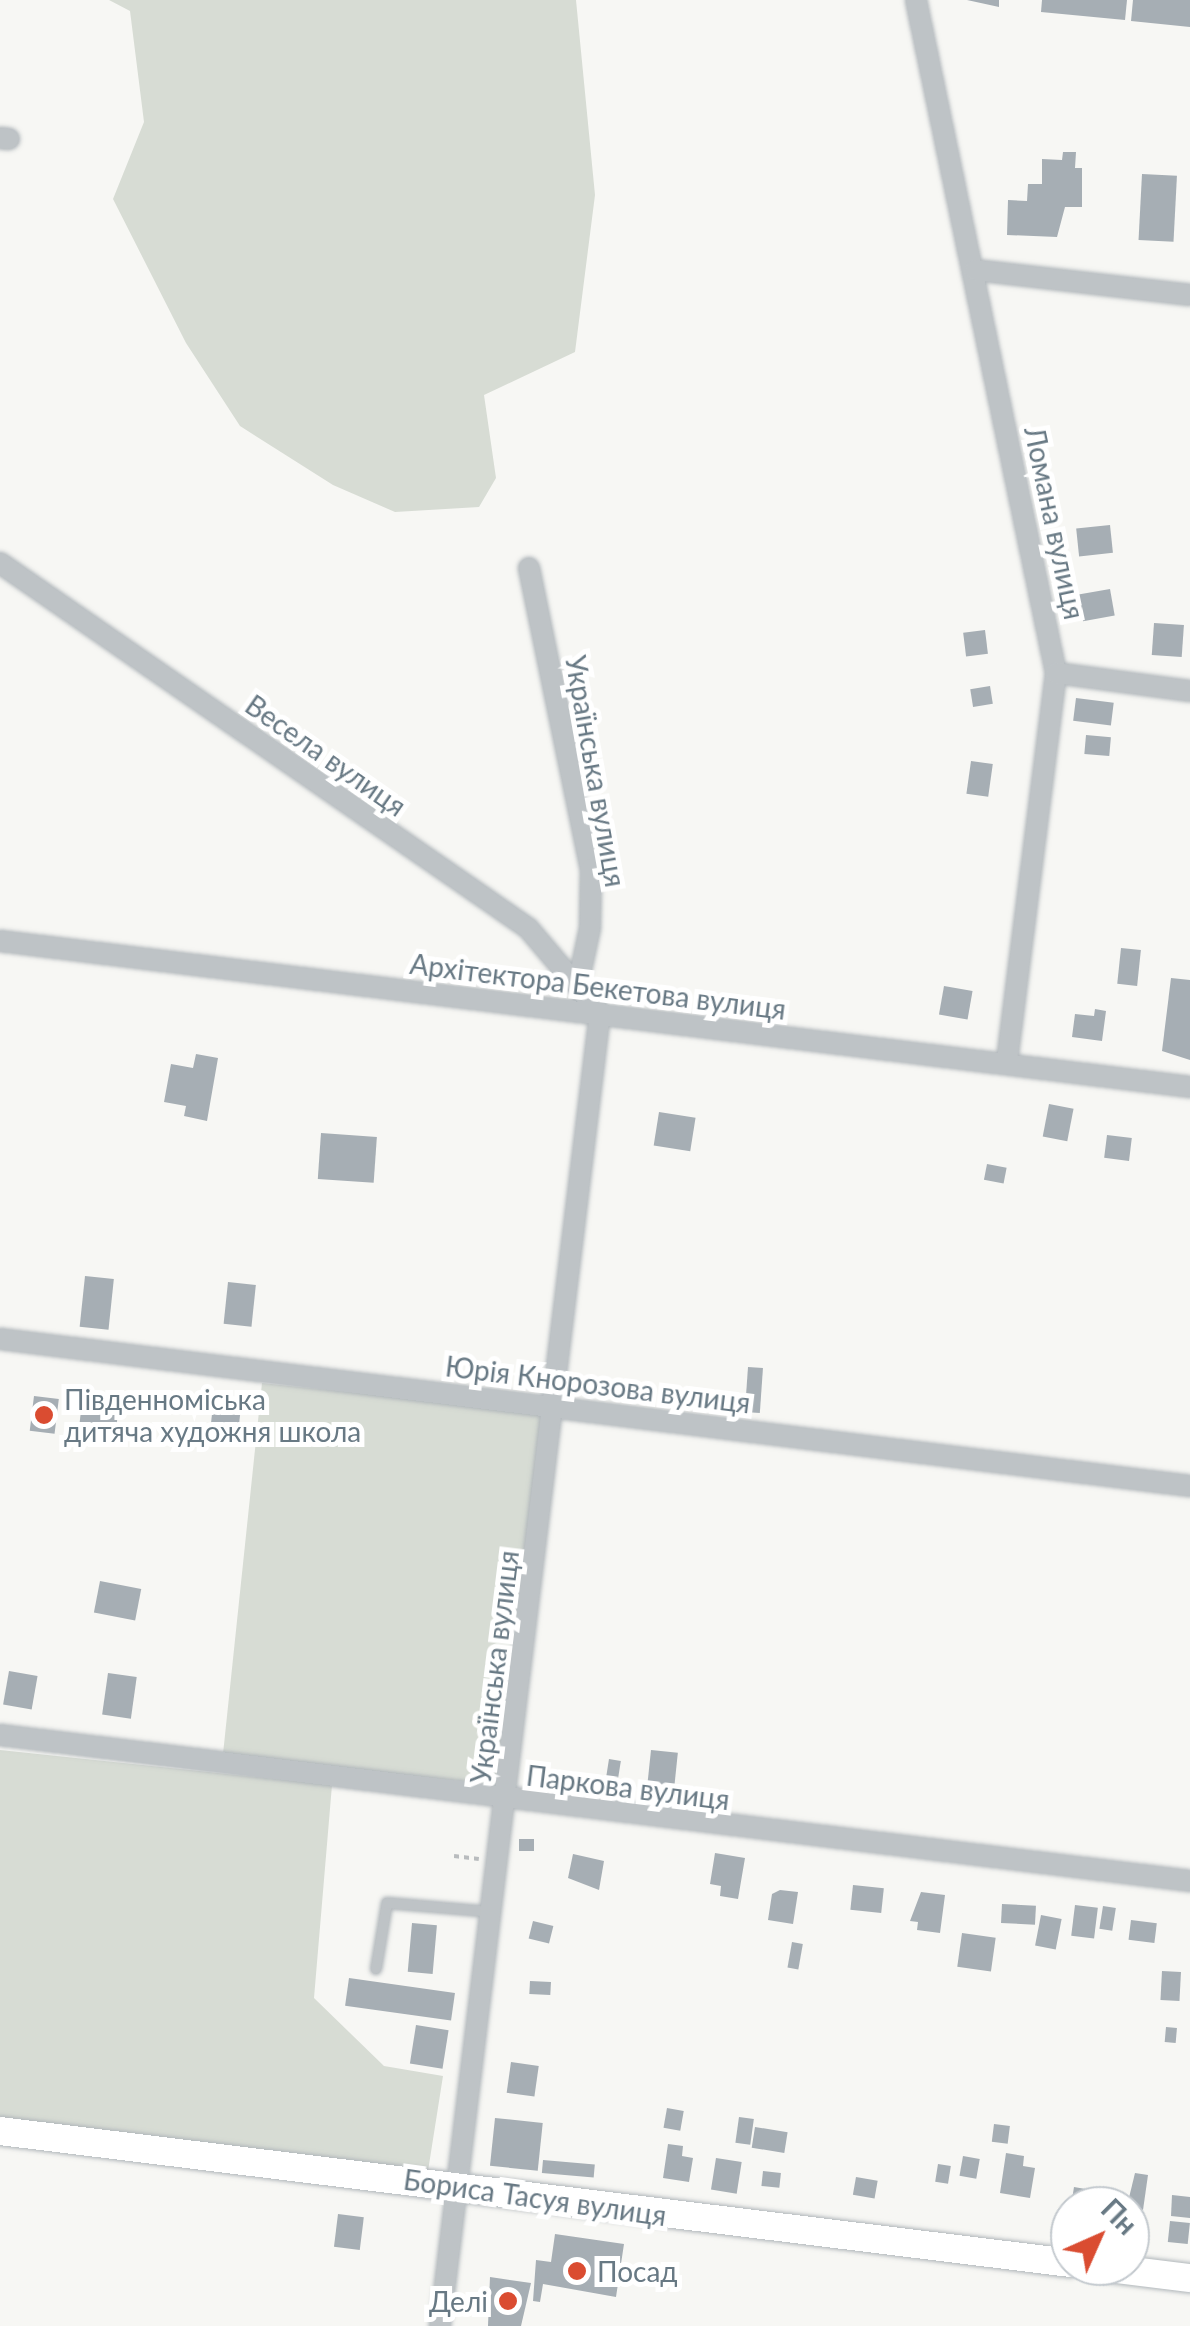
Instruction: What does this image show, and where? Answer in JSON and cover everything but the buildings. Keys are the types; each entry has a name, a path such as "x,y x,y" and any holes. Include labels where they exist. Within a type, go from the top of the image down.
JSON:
{"street":[{"name":"Ломана вулиця","path":"916,0 1056,673 1008,1064"},
{"path":"975,270 1190,295"},
{"name":"Весела вулиця","path":"0,563 528,928 600,1014"},
{"name":"Українська вулиця","path":"529,568 592,869 590,928 578,984"},
{"path":"1056,673 1190,691"},
{"name":"Архітектора Бекетова вулиця","path":"0,941 1190,1087"},
{"name":"Українська вулиця","path":"440,2326 600,1014"},
{"name":"Юрія Кнорозова вулиця","path":"0,1339 1190,1486"},
{"name":"Паркова вулиця","path":"0,1734 506,1800 1190,1881"},
{"name":"Бориса Тасуя вулиця","path":"0,2131 1050,2260"},
{"path":"1150,2273 1190,2278"}],"lane":[{"path":"376,1969 386,1903 492,1912"}],"shaded area":[{"path":"109,0 576,0 595,195 575,352 484,395 496,478 479,507 395,512 333,485 240,426 186,343 113,199 144,122 130,11"},
{"path":"262,1383 544,1413 505,1786 223,1756"},
{"path":"0,1750 332,1785 314,1998 384,2066 443,2076 428,2171 0,2117"}],"place":[{"name":"Південноміська дитяча художня школа","path":"44,1415"},
{"name":"Посад","path":"577,2271"},
{"name":"Делі","path":"508,2301"}]}
